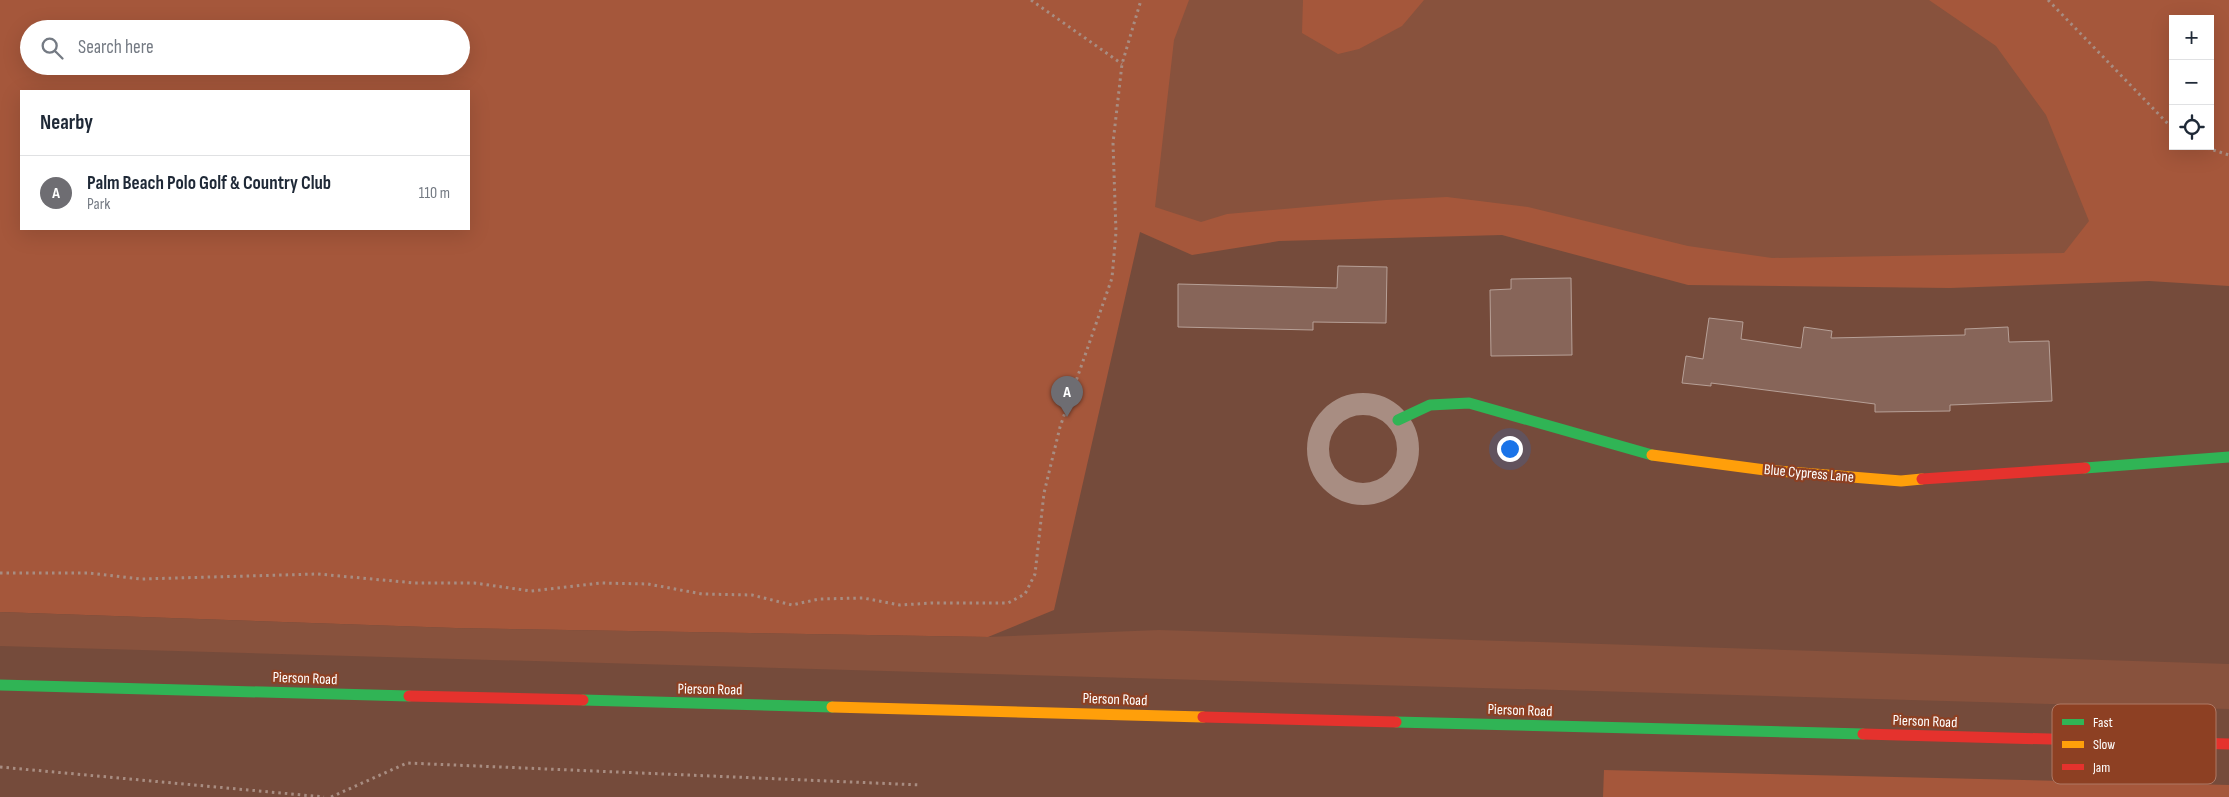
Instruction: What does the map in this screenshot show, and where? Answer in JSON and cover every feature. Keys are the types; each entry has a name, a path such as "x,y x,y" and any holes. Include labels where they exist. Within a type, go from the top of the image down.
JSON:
{"street":[{"name":"Blue Cypress Lane","path":"1398,420 1430,406 1469,403 1652,455 1765,470 1901,481 2229,456"},
{"path":"1358,404 1373,405 1387,410 1398,420 1406,432 1409,447 1408,462 1401,475 1391,486 1378,492 1363,495 1348,492 1334,484 1324,473 1319,459 1318,444 1322,429 1331,417 1344,408 1358,404"},
{"name":"Pierson Road","path":"0,685 2052,739"},
{"name":"Pierson Road","path":"2216,744 2229,744"}],"path":[{"path":"1031,0 1122,64"},
{"path":"0,573 88,573 141,579 318,574 415,583 474,583 531,591 600,583 648,584 702,594 752,595 792,605 819,599 863,598 900,605 1008,603 1025,594 1035,574 1044,493 1060,427 1112,278 1116,232 1113,143 1122,64 1141,0"},
{"path":"2048,0 2169,125"},
{"path":"2213,150 2229,155"},
{"path":"331,797 407,763 921,785"},
{"path":"0,766 324,797"}],"shaded area":[{"path":"0,0 2229,0 2229,286 2149,281 1950,288 1688,285 1502,235 1279,241 1192,255 1140,232 1054,610 988,637 455,628 0,612"},
{"path":"1189,0 1303,0 1302,33 1338,54 1359,49 1402,26 1424,0 1929,0 1996,46 2046,115 2089,221 2064,253 1772,258 1688,246 1528,207 1447,197 1386,200 1227,214 1201,222 1155,207 1174,40"},
{"path":"0,612 455,628 988,637 1159,630 2229,664 2229,709 2216,709 2216,704 2052,704 0,646"},
{"path":"1604,770 2052,781 2052,784 2229,785 2229,797 1603,797"}],"building":[{"path":"1338,266 1387,267 1386,323 1313,322 1313,330 1178,327 1178,284 1337,288"},
{"path":"1571,278 1572,355 1491,356 1490,290 1511,289 1511,279"},
{"path":"1709,318 1743,322 1741,339 1801,348 1804,327 1832,331 1831,338 1965,335 1965,329 2008,327 2009,342 2049,341 2052,401 1950,405 1950,411 1875,412 1875,404 1711,383 1711,386 1682,383 1686,356 1703,359"}],"traffic: fast":[{"path":"1398,420 1430,405 1469,403 1652,455"},
{"path":"2085,468 2229,457"},
{"path":"0,685 409,696"},
{"path":"583,700 832,707"},
{"path":"1396,722 1863,734"}],"traffic: slow":[{"path":"1652,455 1765,470 1901,481 1922,479"},
{"path":"832,707 1203,717"}],"traffic: jam":[{"path":"1922,479 2085,468"},
{"path":"409,696 583,700"},
{"path":"1203,717 1396,722"},
{"path":"1863,734 2052,739"},
{"path":"2216,744 2229,744"}],"place":[{"name":"Palm Beach Polo Golf & Country Club","path":"1067,417"}]}
